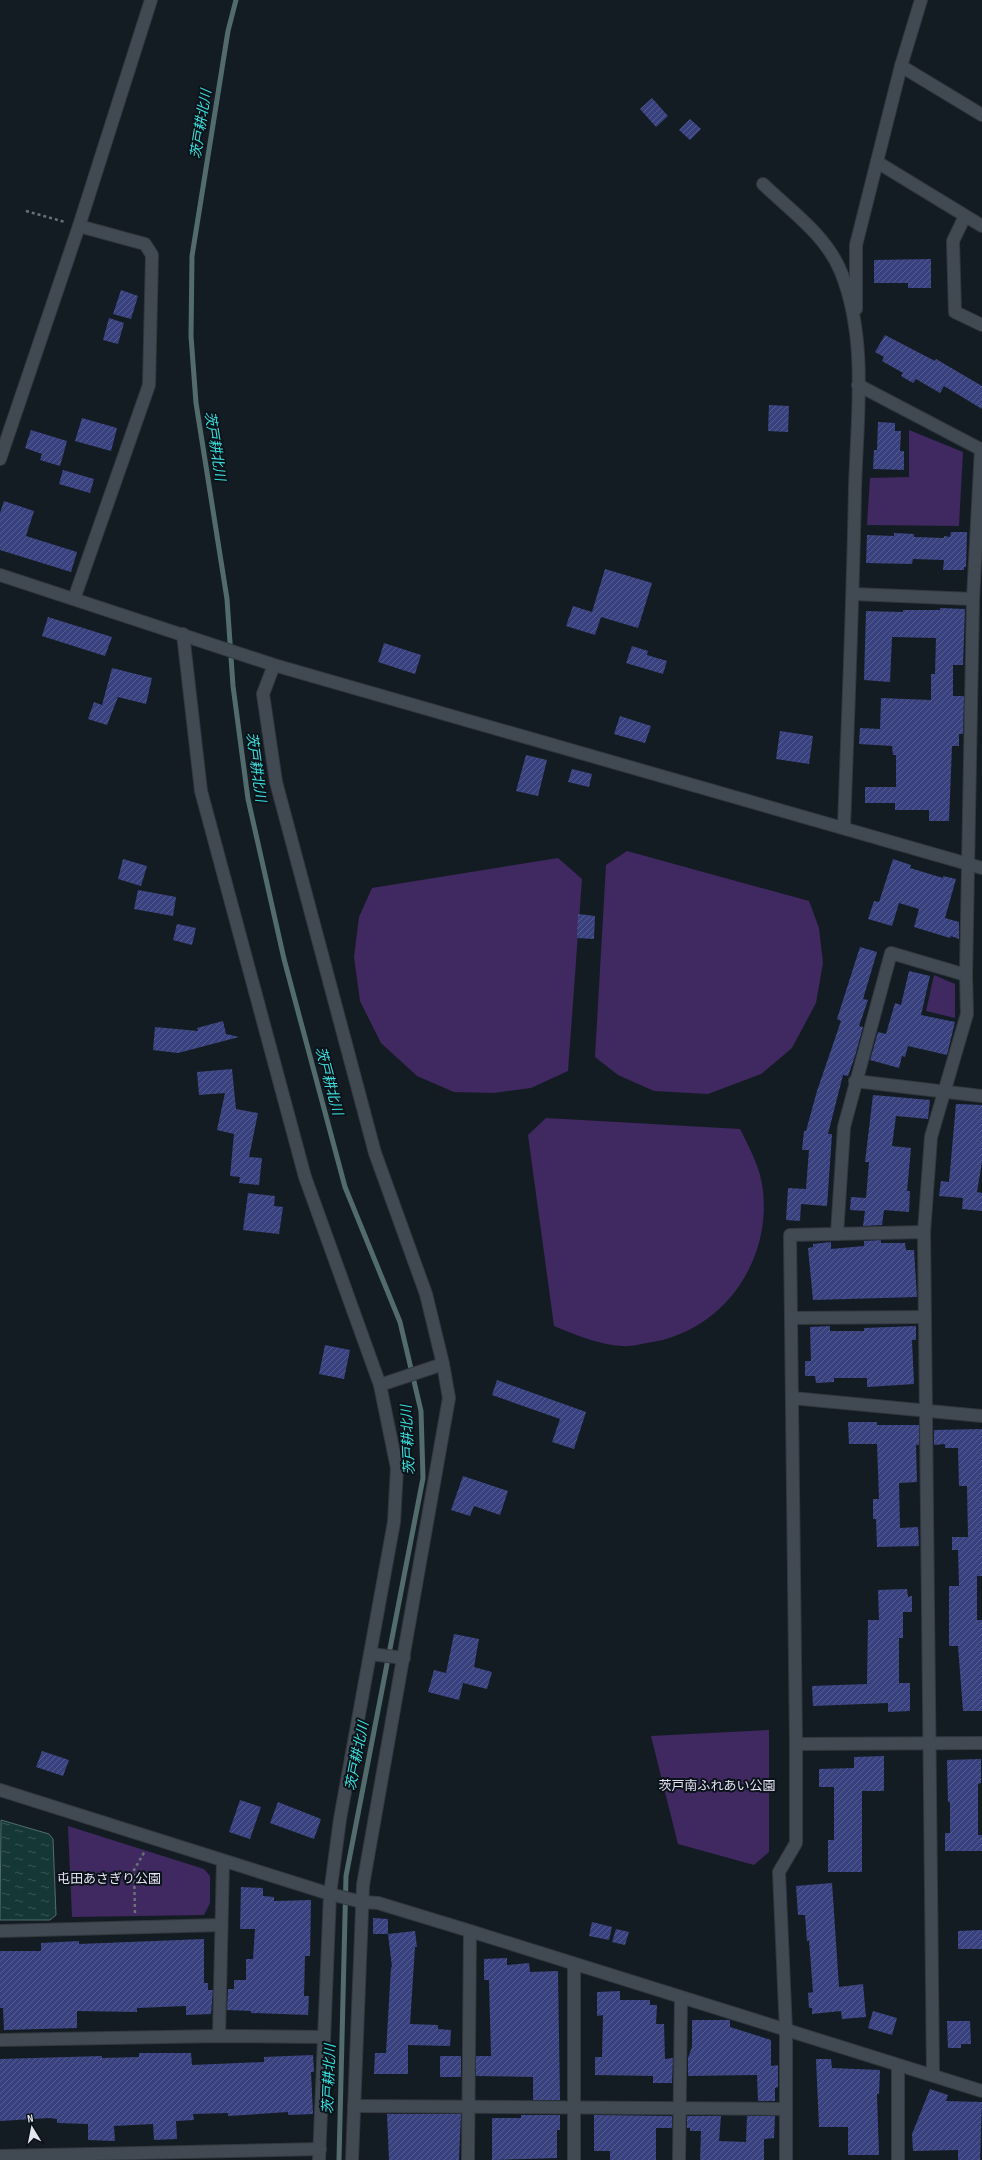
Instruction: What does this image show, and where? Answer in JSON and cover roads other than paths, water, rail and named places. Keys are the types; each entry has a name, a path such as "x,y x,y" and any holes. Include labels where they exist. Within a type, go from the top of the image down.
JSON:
{"street":[{"path":"0,459 79,226 151,0"},
{"path":"844,828 853,594 858,385 856,336 856,245 901,66 920,0"},
{"path":"901,66 982,115"},
{"path":"877,162 982,226"},
{"path":"763,184 825,242 841,272 850,302 856,336"},
{"path":"965,216 953,241 955,312 982,325"},
{"path":"74,599 149,385 152,255 145,244 79,226"},
{"path":"858,385 981,450 973,599 966,975 967,1014 931,1136 924,1232 933,2074"},
{"path":"0,574 274,665 982,868"},
{"path":"853,594 973,599"},
{"path":"0,2156 320,2154 323,2036 340,1819 374,1654 394,1522 397,1468 380,1385 305,1177 203,799 183,634"},
{"path":"274,665 263,694 276,782 375,1152 426,1294 443,1364 449,1398 399,1658 357,1901 352,2160"},
{"path":"837,1234 844,1127 855,1081 891,954 966,975"},
{"path":"855,1081 982,1096"},
{"path":"786,2160 786,2031 779,1872 796,1843 790,1235 924,1232"},
{"path":"791,1318 925,1318"},
{"path":"380,1385 421,1373 443,1364"},
{"path":"792,1398 982,1416"},
{"path":"374,1654 399,1658"},
{"path":"796,1744 930,1742 982,1743"},
{"path":"0,1790 334,1895 357,1901 378,1903 898,2066 933,2074 982,2090"},
{"path":"219,2036 224,1861"},
{"path":"0,1931 221,1925"},
{"path":"468,2160 470,1931"},
{"path":"574,1964 574,2160"},
{"path":"679,2160 681,1998"},
{"path":"0,2040 219,2036 323,2036"},
{"path":"898,2066 898,2160"},
{"path":"354,2106 786,2109"}],"water":[{"path":"1,1820 49,1834 53,1839 56,1915 50,1920 0,1920"}],"waterway":[{"name":"茨戸耕北川","path":"236,0 228,31 192,256 191,336 196,403 227,599 233,686 248,799 284,959 345,1187 400,1322 421,1411 423,1478 346,1876 339,2160"}],"park label":[{"name":"茨戸南ふれあい公園","path":"717,1786"},
{"name":"屯田あさぎり公園","path":"109,1879"}]}
